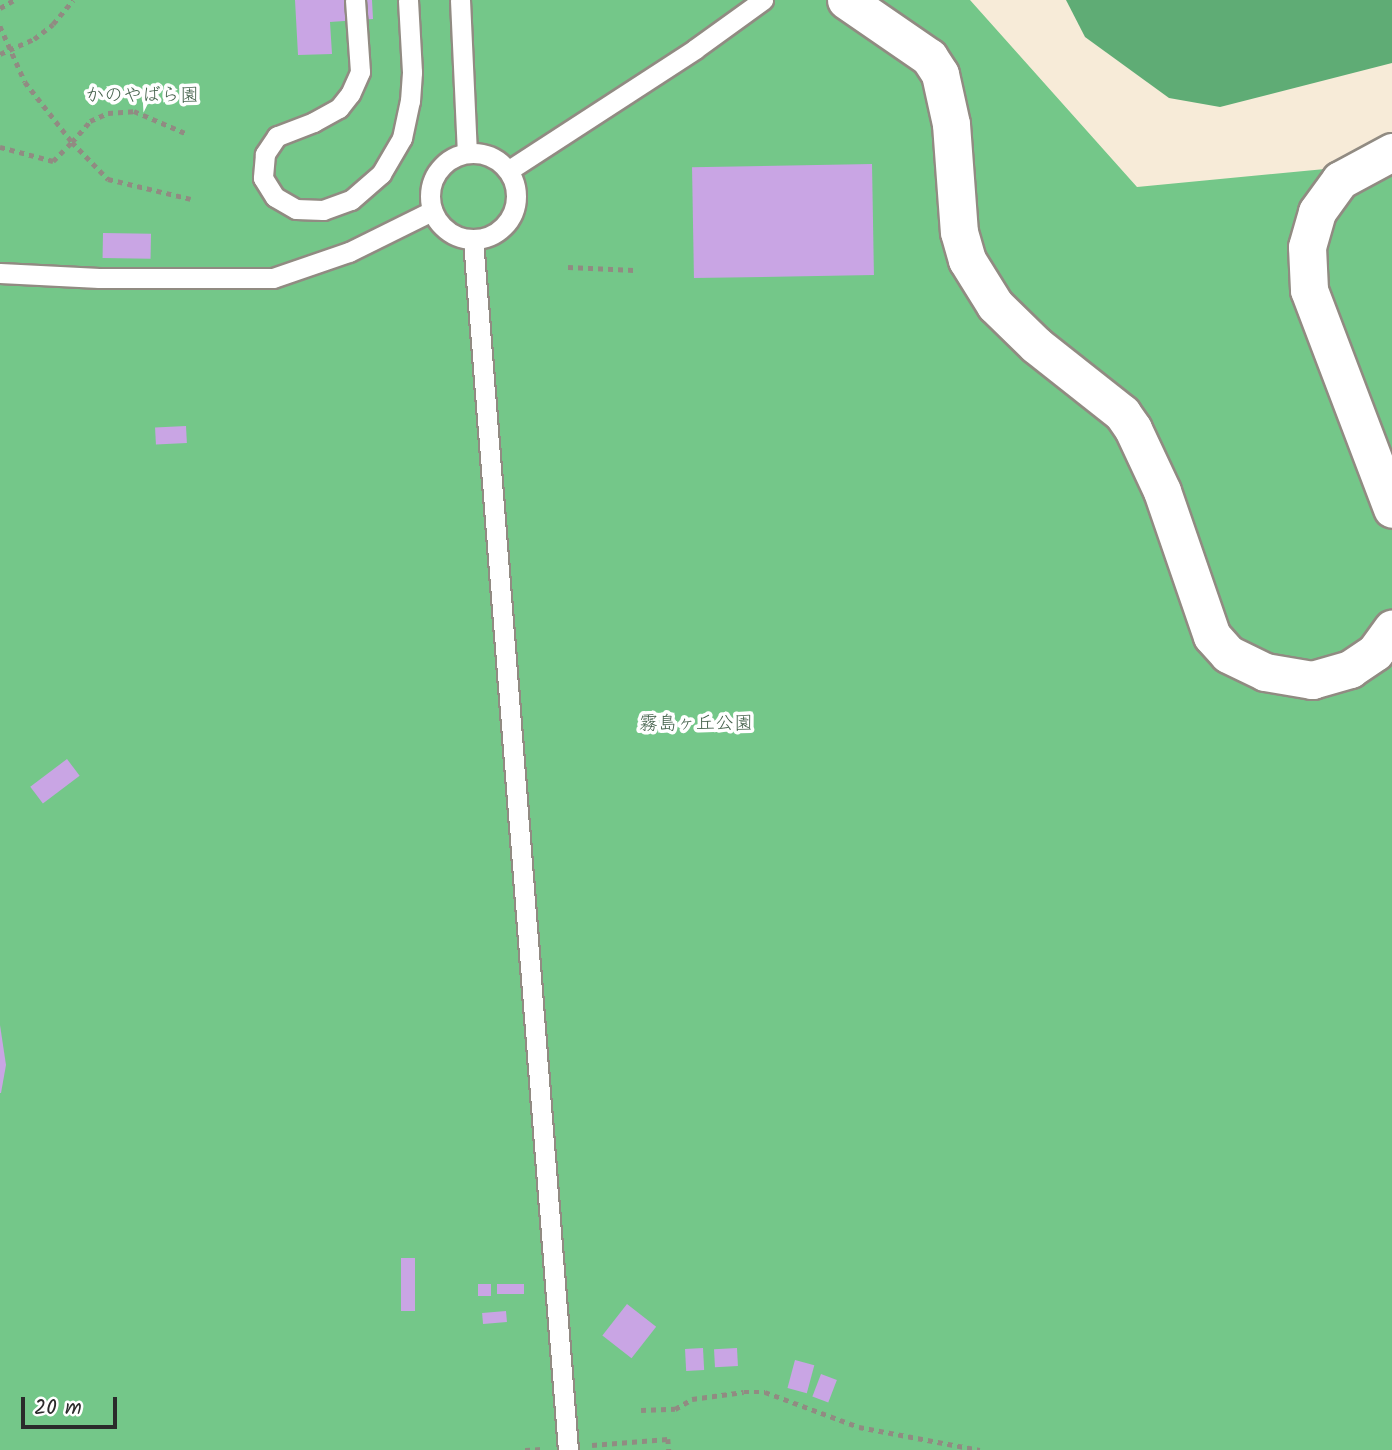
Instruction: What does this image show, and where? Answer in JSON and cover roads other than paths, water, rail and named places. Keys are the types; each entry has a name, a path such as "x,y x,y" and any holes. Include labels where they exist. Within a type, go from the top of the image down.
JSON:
{"street":[{"path":"846,0 929,57 940,74 951,124 960,232 967,260 995,305 1036,345 1122,413 1133,429 1162,491 1212,636 1228,654 1265,672 1312,680 1350,668 1375,652 1392,629"},
{"path":"1392,152 1340,180 1317,212 1307,247 1309,290 1392,509"}],"lane":[{"path":"355,0 360,72 350,94 339,108 314,122 277,135 265,154 263,178 275,197 296,209 323,210 351,200 382,174 402,138 410,101 412,72 408,0"},
{"path":"460,0 467,152"},
{"path":"509,170 695,49 763,0"},
{"path":"467,152 495,158 509,170 516,186 516,205 507,222 492,235 473,240 449,231 432,211 429,192 435,174 448,160 467,152"},
{"path":"0,273 99,278 273,278 349,252 432,211"},
{"path":"473,240 568,1448"}],"park label":[{"name":"かのやばら園","path":"142,97"},
{"name":"霧島ヶ丘公園","path":"696,725"}]}
